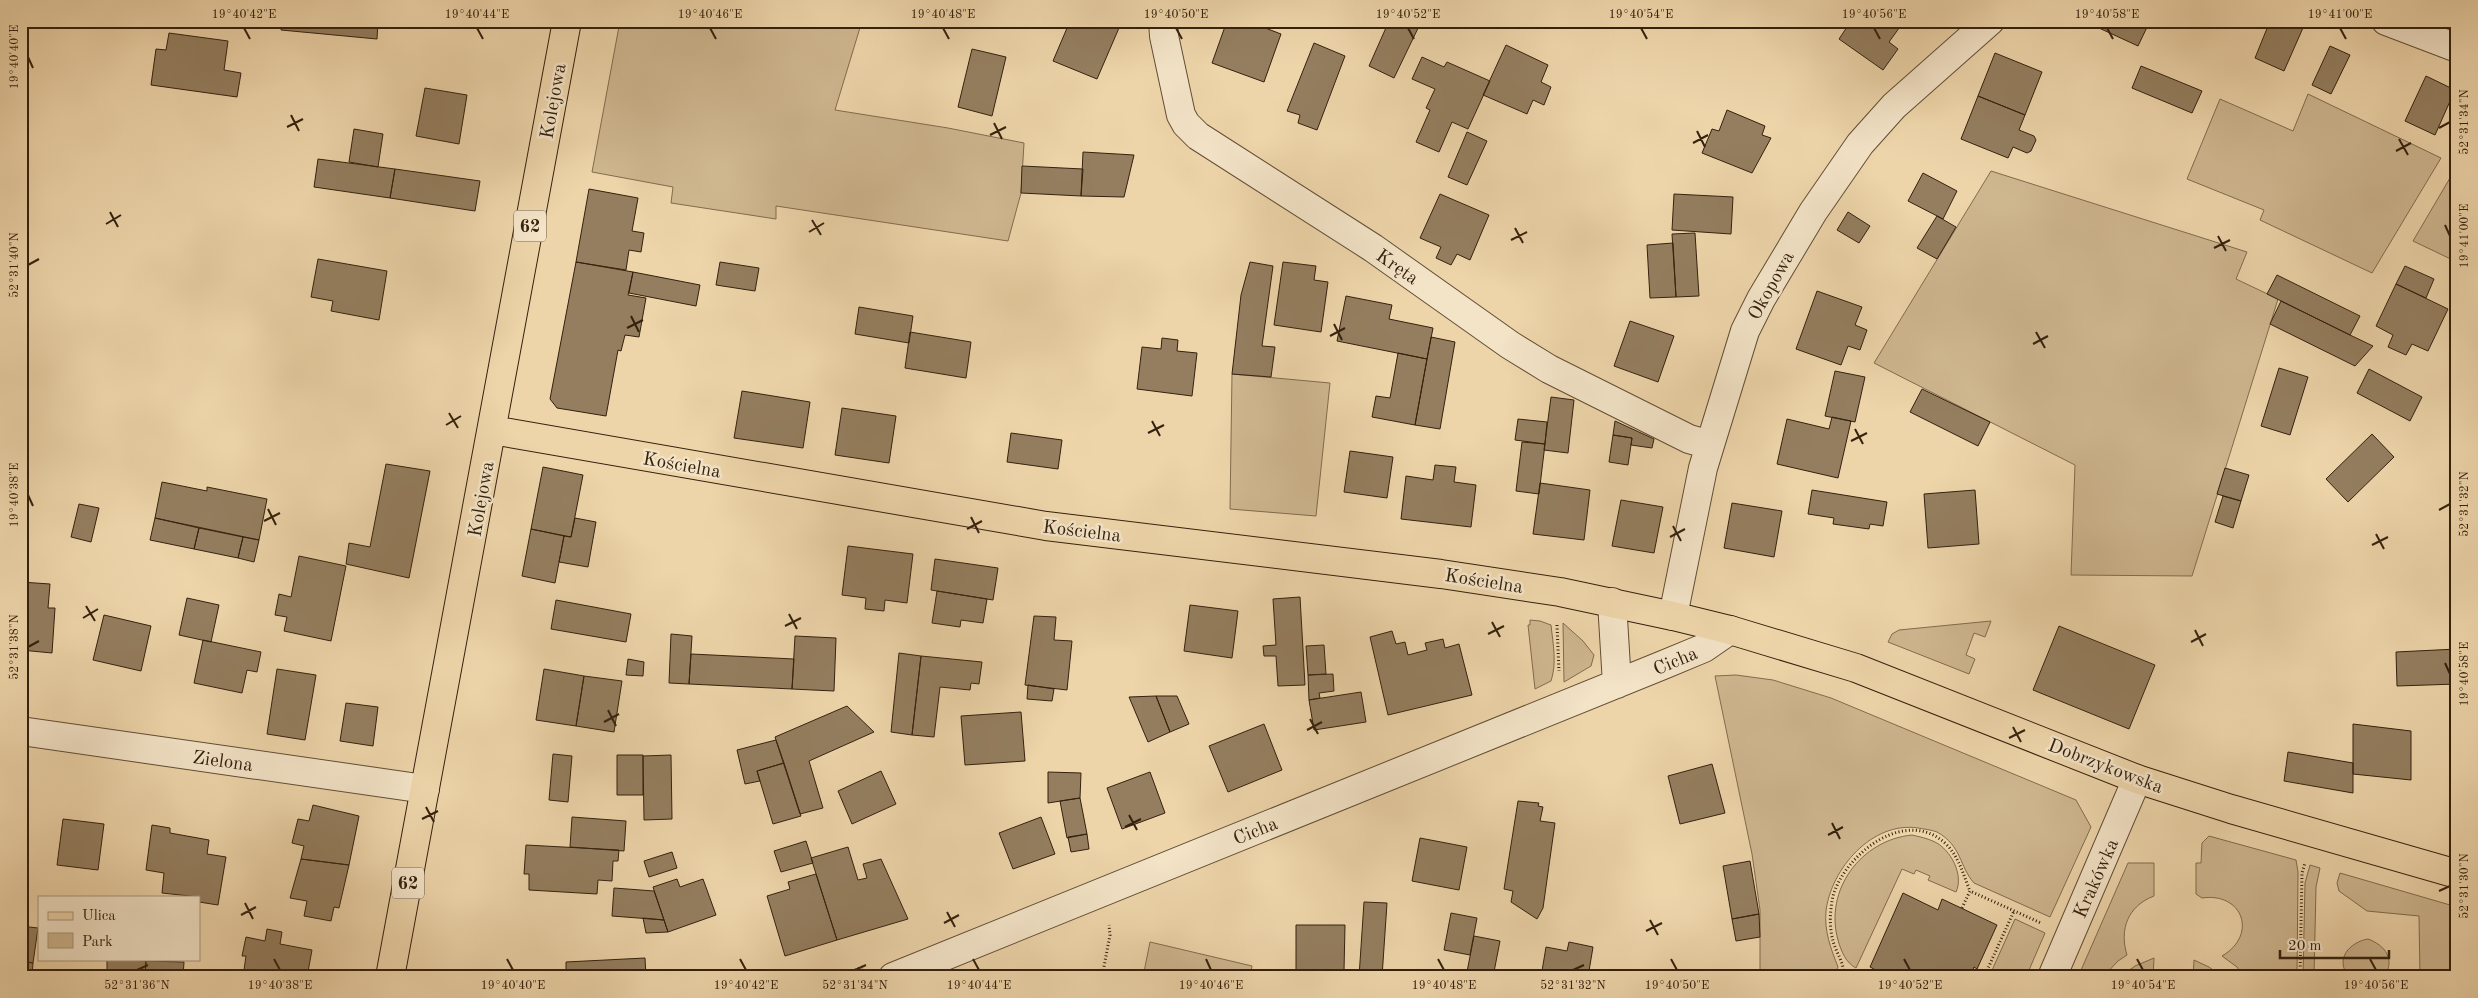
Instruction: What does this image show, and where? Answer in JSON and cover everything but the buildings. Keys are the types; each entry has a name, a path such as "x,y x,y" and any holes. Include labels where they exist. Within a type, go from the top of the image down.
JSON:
{"main road":[{"name":"Kolejowa","path":"390,977 567,21"},
{"name":"Kościelna","path":"492,430 1046,526 1442,574 1560,592 1674,616"},
{"name":"Dobrzykowska","path":"1674,616 1730,630 1856,668 2137,779 2231,809 2457,874"}],"street":[{"name":"Kręta","path":"1163,21 1164,36 1181,115 1186,124 1198,136 1373,248 1510,345 1549,369 1689,439 1710,445"},
{"name":"Okopowa","path":"1674,616 1703,468 1745,331 1792,245 1860,144 1894,106 1990,21"},
{"path":"2386,21 2457,48"},
{"path":"1612,602 1617,684"},
{"name":"Cicha","path":"893,977 1704,648 1730,630"},
{"name":"Zielona","path":"21,730 425,789"},
{"name":"Krakówka","path":"2052,977 2137,779"}],"path":[{"path":"1557,618 1560,674"},
{"path":"1842,977 1845,970 1831,931 1834,896 1848,868 1872,844 1902,832 1924,833 1938,838 1959,860 1970,891 1962,908"},
{"path":"2300,977 2302,873 2307,858"},
{"path":"1970,891 2046,925"},
{"path":"1984,977 2014,911"},
{"path":"1102,977 1110,935"},
{"path":"839,977 866,966"}],"green space":[{"path":"620,21 862,21 835,110 948,128 1024,143 1021,193 1008,241 776,206 776,219 671,203 673,187 592,172"},
{"path":"2308,94 2441,158 2372,273 2260,220 2264,210 2187,179 2220,99 2293,131"},
{"path":"2457,166 2457,262 2413,241"},
{"path":"1991,171 2247,252 2236,279 2278,299 2192,576 2071,575 2075,465 1874,363"},
{"path":"1232,374 1330,383 1316,516 1230,509"},
{"path":"1530,620 1551,625 1554,653 1551,681 1535,689 1528,625 1530,625"},
{"path":"1991,621 1985,637 1974,633 1966,655 1975,659 1969,674 1888,642 1892,634 1899,630"},
{"path":"1563,623 1583,641 1594,655 1591,666 1564,682"},
{"path":"1736,675 1773,680 1831,698 2076,800 2091,827 2050,917 1974,883 1951,843 1937,832 1918,828 1901,828 1885,832 1870,840 1845,864 1836,879 1826,911 1826,926 1829,940 1838,967 1833,977 1760,977 1760,910 1752,854 1715,676"},
{"path":"1912,835 1935,842 1951,857 1958,878 1956,892 1928,880 1930,876 1916,870 1914,874 1902,869 1856,968 1844,956 1838,940 1835,921 1836,903 1842,886 1862,857 1877,846 1894,839"},
{"path":"2209,836 2296,860 2298,872 2297,977 2244,977 2237,967 2222,956 2233,947 2240,937 2241,917 2236,908 2227,902 2216,898 2202,898 2196,894 2196,863 2201,863 2202,843"},
{"path":"2128,863 2154,863 2154,896 2138,906 2128,920 2124,936 2127,955 2118,961 2103,977 2078,977"},
{"path":"2310,865 2320,868 2316,887 2314,977 2303,977 2305,883"},
{"path":"2340,873 2457,907 2457,977 2420,977 2419,916 2367,911 2339,891 2337,883"},
{"path":"2015,919 2045,933 2026,977 1989,977"},
{"path":"2368,939 2379,945 2387,954 2389,965 2384,977 2349,977 2343,964 2346,952 2355,944"},
{"path":"1150,942 1252,966 1250,977 1143,977"},
{"path":"2154,958 2153,977 2120,977 2135,966"},
{"path":"2194,960 2209,967 2222,977 2193,977"}]}
